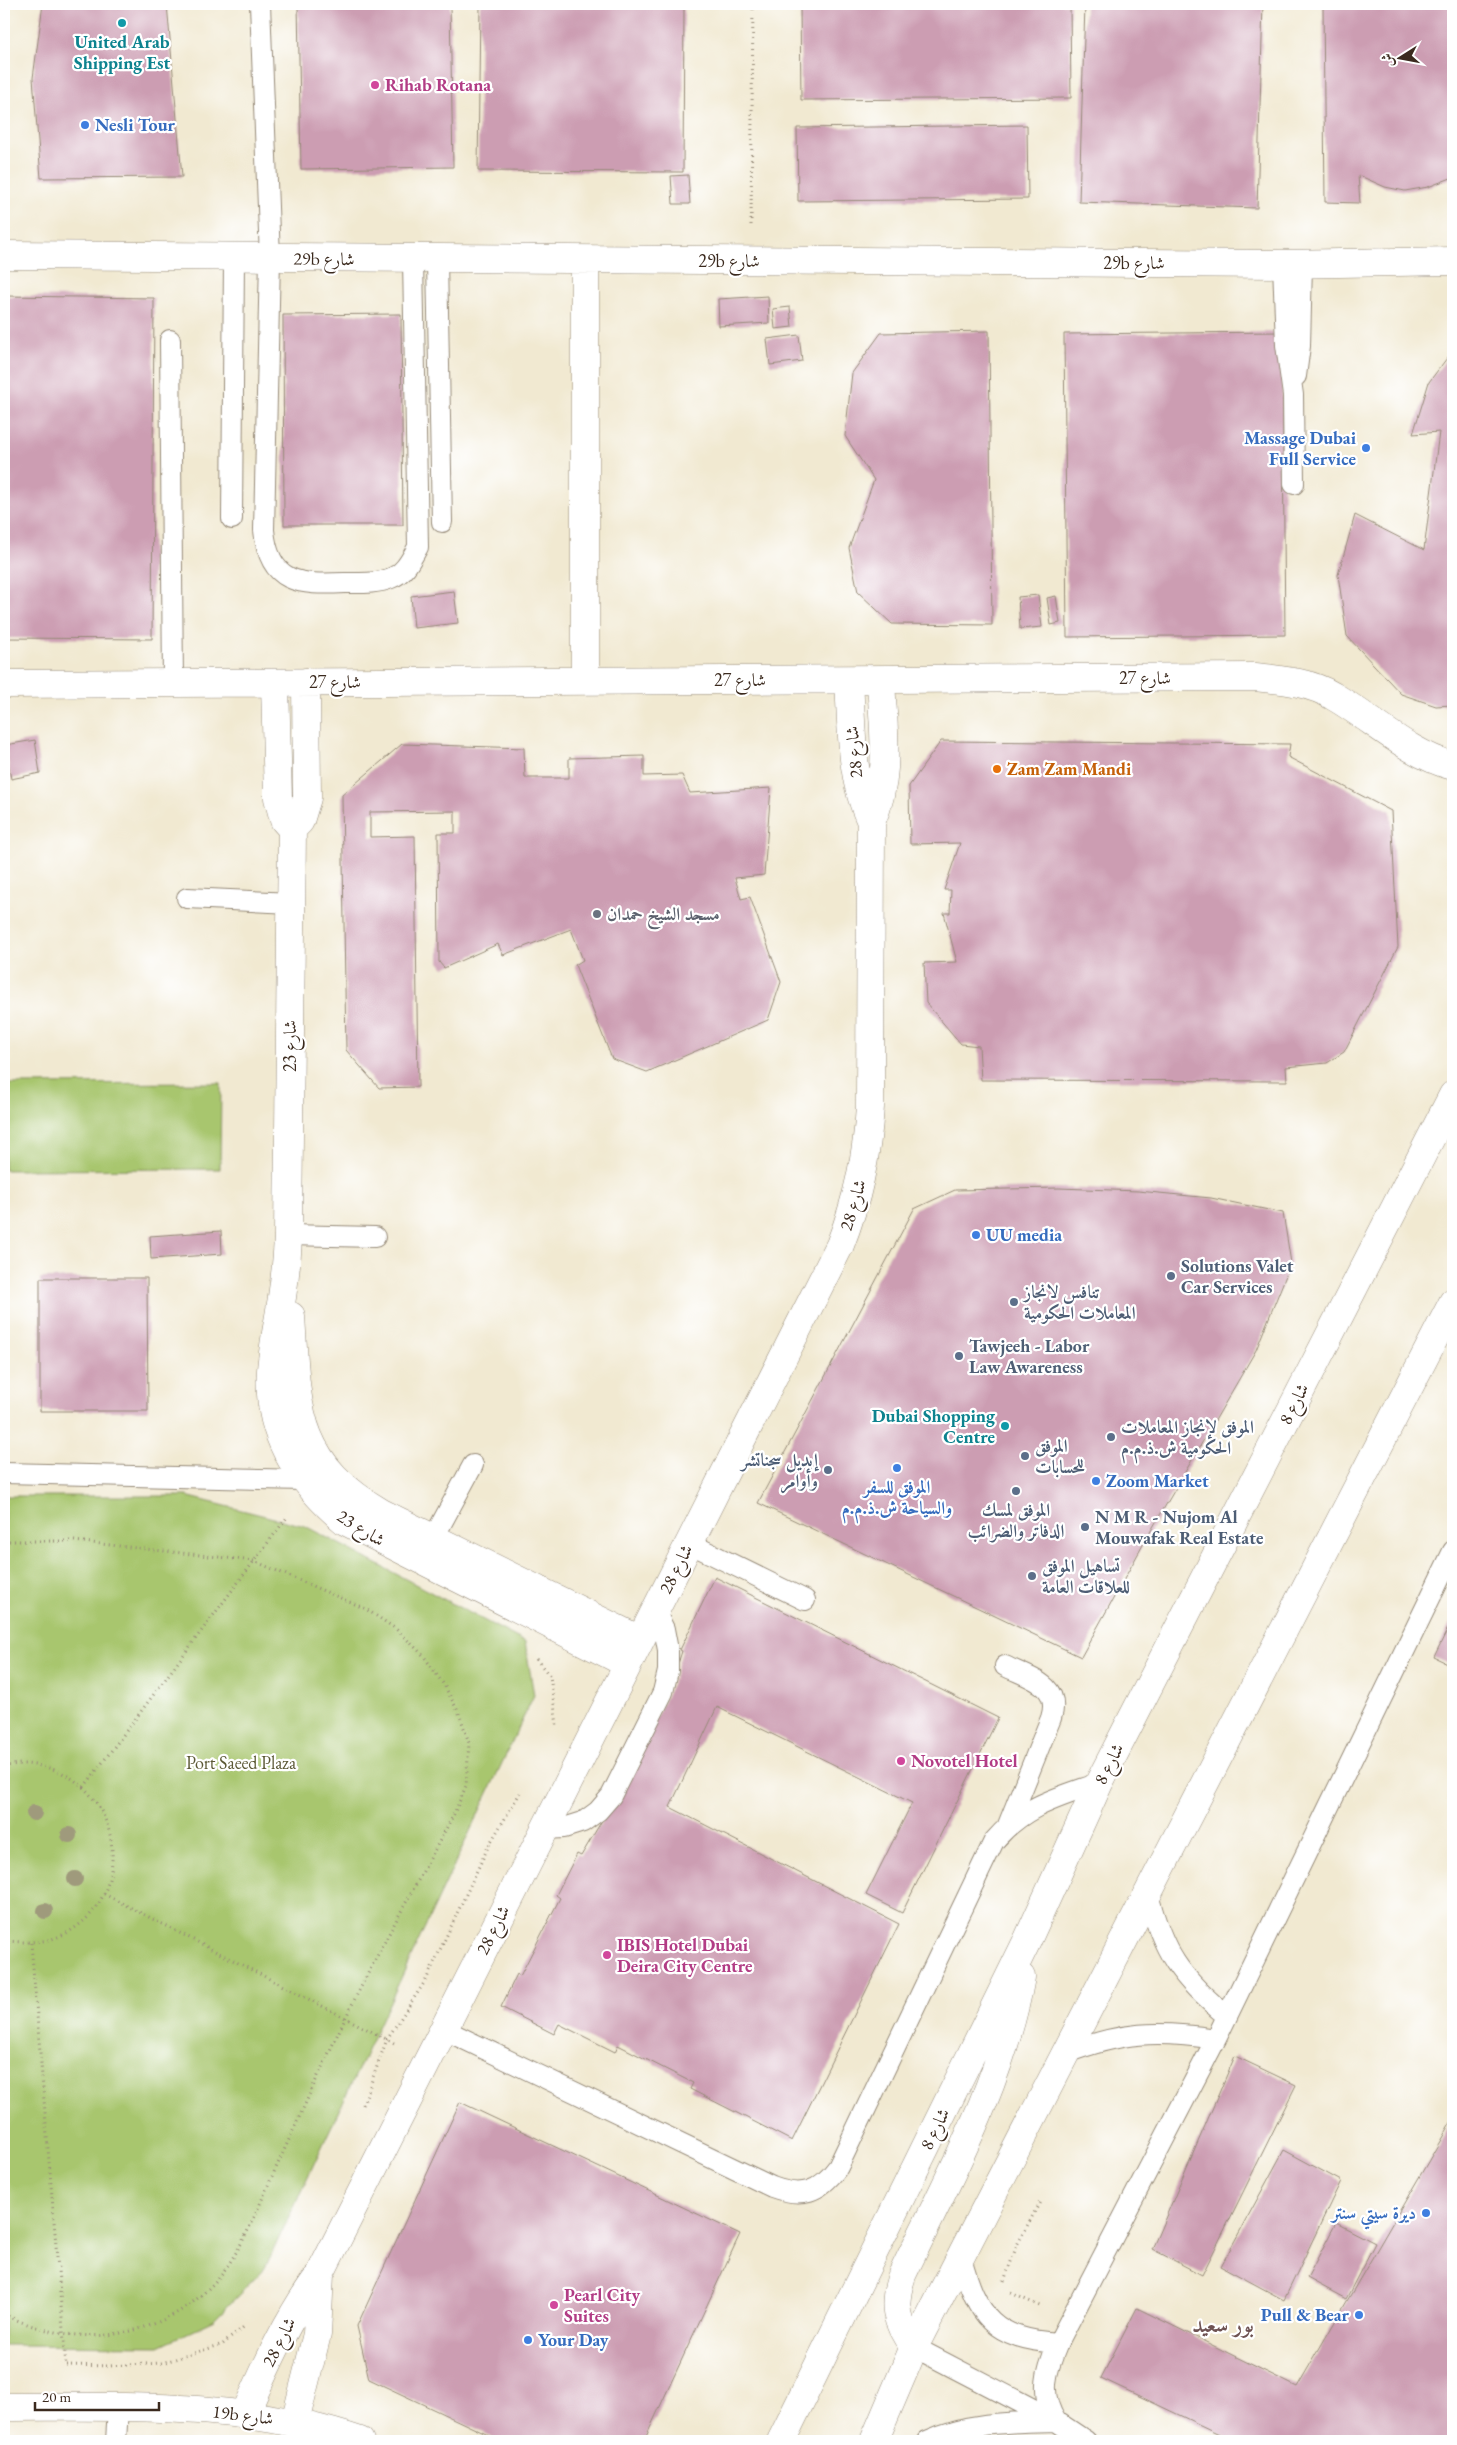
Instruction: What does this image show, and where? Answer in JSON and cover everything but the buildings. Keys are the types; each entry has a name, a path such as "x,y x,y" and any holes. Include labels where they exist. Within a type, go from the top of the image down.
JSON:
{"street":[{"name":"29b شارع","path":"4,255 425,260 751,260 1293,264 1453,261"},
{"path":"585,261 586,681"},
{"name":"شارع 27","path":"4,684 1255,677 1294,681 1332,695 1401,742 1453,766"},
{"name":"شارع 28","path":"849,680 855,775 862,804 871,822"},
{"name":"شارع 28","path":"245,2414 282,2332 320,2274 840,1245 853,1213 862,1179 868,1143 870,1107 871,822 880,803 884,783 881,680"},
{"name":"شارع 23","path":"292,829 300,821 307,798 306,682"},
{"name":"شارع 23","path":"275,683 278,798 284,820 292,829 287,1264 295,1391 300,1418 311,1443 335,1478 360,1501 427,1550 628,1664"},
{"name":"شارع 8","path":"781,2441 1027,1941 1099,1783 1453,1095"},
{"name":"شارع 23","path":"287,1264 272,1364 270,1394 277,1425 288,1454 304,1480 323,1502 346,1521 427,1550 640,1640"},
{"path":"874,2441 914,2347 1453,1302"},
{"path":"914,2347 902,2332 896,2312 896,2293 902,2275 990,2087 1006,2039 1027,1941"},
{"name":"شارع 28","path":"295,2422 317,2334 320,2274"},
{"name":"19b شارع","path":"4,2406 194,2409 245,2414 295,2422 360,2441"}],"lane":[{"path":"260,4 270,258 264,530 266,550 276,568 292,580 311,584 372,583 392,578 408,566 418,547 425,260"},
{"path":"232,519 234,258"},
{"path":"425,260 442,522"},
{"path":"1293,264 1286,346 1293,395 1294,484"},
{"path":"170,340 173,684"},
{"path":"187,898 292,903"},
{"path":"288,1235 375,1238"},
{"path":"427,1550 473,1465"},
{"path":"4,1473 304,1480"},
{"path":"689,1542 805,1600"},
{"path":"1056,2421 1047,2406 1046,2384 1050,2363 1058,2342 1216,2039 1453,1551"},
{"path":"545,1829 564,1828 582,1822 598,1811 611,1796 665,1685 668,1650 664,1629 655,1611"},
{"path":"1005,1666 1044,1686 1050,1691 1054,1699 1051,1718 1008,1825"},
{"path":"443,2029 772,2187 790,2194 809,2192 826,2183 838,2167 994,1841 1008,1825 1024,1812 1099,1783"},
{"path":"1148,1894 1155,1923 1167,1950 1183,1976 1204,1998 1227,2016"},
{"path":"1066,2053 1101,2040 1138,2033 1176,2033 1216,2039"},
{"path":"961,2257 969,2288 985,2315 1002,2330 1030,2341 1058,2342"},
{"path":"914,2347 1056,2421 1086,2441"},
{"path":"116,2441 118,2408"},
{"path":"927,2441 962,2429 1003,2422 1056,2421"}],"path":[{"path":"751,260 754,4"},
{"path":"84,1787 292,1510"},
{"path":"4,1541 74,1541 254,1560 366,1608 396,1629 423,1654 444,1685 459,1713 469,1743 466,1786 454,1814 346,2018 240,2246 211,2286 184,2308 154,2326 109,2334 64,2334 34,2327 4,2314"},
{"path":"531,1653 550,1676 558,1731"},
{"path":"4,1766 36,1764 61,1772 84,1787 102,1810 112,1838 113,1866 104,1894 86,1919 60,1936 31,1943 4,1941"},
{"path":"361,2109 387,2039 426,1980 489,1845 523,1788"},
{"path":"104,1894 428,2060"},
{"path":"31,1943 64,2334 66,2365 65,2407"},
{"path":"1001,2288 1017,2245 1041,2200"},
{"path":"1009,2292 1070,2321"},
{"path":"66,2365 109,2366 162,2362 223,2344 253,2319"}],"green space":[{"path":"221,1083 220,1169 4,1170 4,1084"},
{"name":"Port Saeed Plaza","path":"4,1496 186,1496 305,1526 525,1642 534,1695 265,2268 214,2320 159,2346 4,2345"}],"place":[{"name":"United Arab Shipping Est","path":"122,23"},
{"name":"Rihab Rotana","path":"375,85"},
{"name":"Nesli Tour","path":"85,125"},
{"name":"Massage Dubai Full Service","path":"1366,448"},
{"name":"Zam Zam Mandi","path":"997,769"},
{"name":"مسجد الشيخ حمدان","path":"597,914"},
{"name":"UU media","path":"976,1235"},
{"name":"Solutions Valet Car Services","path":"1171,1276"},
{"name":"تنافس لانجاز المعاملات الحكومية","path":"1014,1302"},
{"name":"Tawjeeh - Labor Law Awareness","path":"959,1356"},
{"name":"Dubai Shopping Centre","path":"1005,1426"},
{"name":"الموفق لإنجاز المعاملات الحكومية ش.ذ.م.م","path":"1111,1437"},
{"name":"الموفق للحسابات","path":"1025,1456"},
{"name":"الموفق للسفر والسياحة ش.ذ.م.م","path":"897,1468"},
{"name":"إيديل سجناتشر وأوامر","path":"828,1470"},
{"name":"Zoom Market","path":"1096,1481"},
{"name":"الموفق لمسك الدفاتر والضرائب","path":"1016,1491"},
{"name":"N M R - Nujom Al Mouwafak Real Estate","path":"1085,1527"},
{"name":"تساهيل الموفق للعلاقات العامة","path":"1032,1576"},
{"name":"Novotel Hotel","path":"901,1761"},
{"name":"IBIS Hotel Dubai Deira City Centre","path":"607,1955"},
{"name":"ديرة سيتي سنتر","path":"1426,2213"},
{"name":"Pearl City Suites","path":"554,2305"},
{"name":"Pull & Bear","path":"1359,2315"},
{"name":"Your Day","path":"528,2340"}],"district":[{"name":"بور سعيد","path":"1223,2324"}]}
